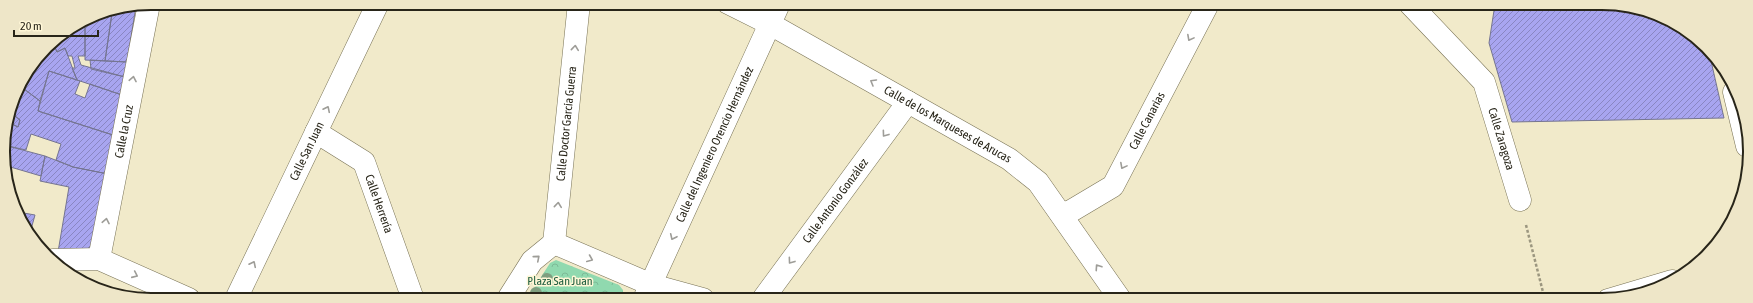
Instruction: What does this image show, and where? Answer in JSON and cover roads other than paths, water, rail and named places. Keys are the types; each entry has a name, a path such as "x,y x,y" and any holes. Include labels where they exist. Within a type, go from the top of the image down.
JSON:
{"street":[{"name":"Calle la Cruz","path":"99,259 148,10"},
{"name":"Calle San Juan","path":"239,293 375,10"},
{"name":"Calle Doctor García Guerra","path":"554,244 578,10"},
{"name":"Calle de los Marqueses de Arucas","path":"741,10 770,24 1009,159 1038,182 1062,214 1116,293"},
{"name":"Calle del Ingeniero Orencio Hernández","path":"648,292 776,10"},
{"name":"Calle Canarias","path":"1062,214 1071,211 1113,186 1205,10"},
{"name":"Calle Zaragoza","path":"1416,10 1484,82 1520,200"},
{"name":"Calle Antonio González","path":"767,293 908,102"},
{"name":"Calle Herrería","path":"316,132 364,162 411,293"},
{"path":"512,293 532,261 554,244 648,292"},
{"path":"60,260 99,259 176,293"}],"park label":[{"name":"Plaza San Juan","path":"560,281"}]}
